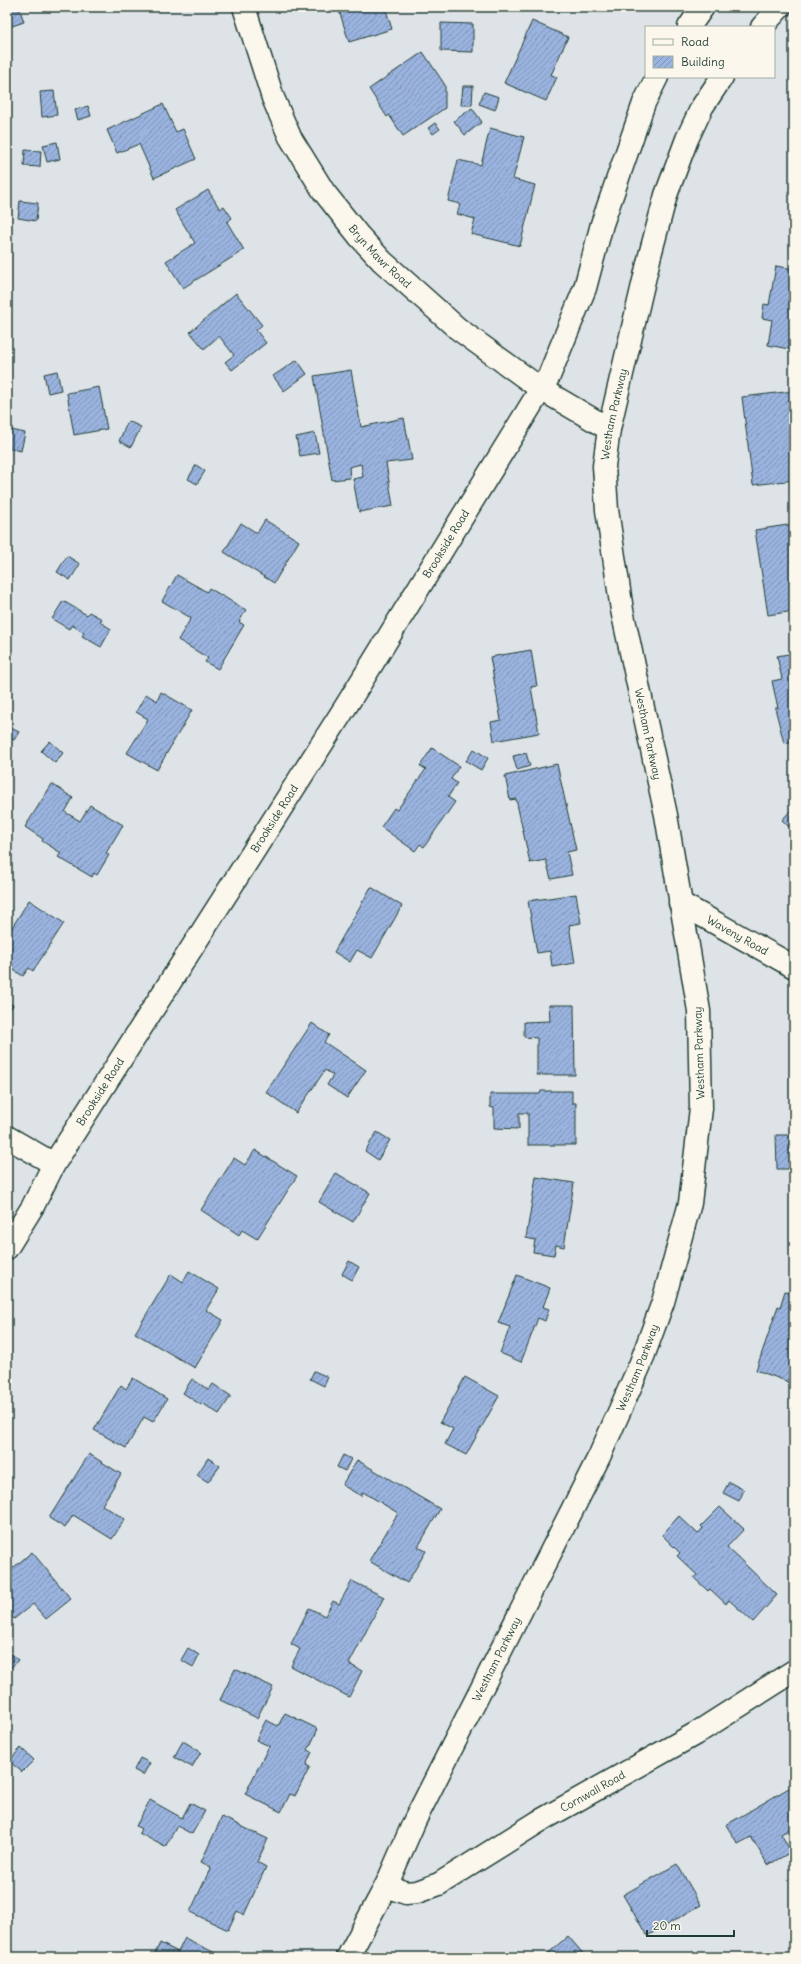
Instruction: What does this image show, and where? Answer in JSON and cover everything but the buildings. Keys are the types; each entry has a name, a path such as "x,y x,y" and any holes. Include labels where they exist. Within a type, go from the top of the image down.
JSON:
{"street":[{"name":"Bryn Mawr Road","path":"244,7 273,98 290,137 324,192 382,262 432,307 541,389 609,429"},
{"path":"690,26 703,7"},
{"path":"763,26 780,7"},
{"path":"541,389 549,376 585,288 602,224 644,103 657,78"},
{"name":"Westham Parkway","path":"348,1957 386,1886 415,1820 599,1457 640,1365 663,1302 690,1203 701,1108 700,1011 680,903 666,815 621,602 607,510 604,466 609,429 650,255 666,195 687,139 702,107 721,78"},
{"name":"Brookside Road","path":"7,1248 33,1206 54,1164 344,709 541,389"},
{"name":"Waveny Road","path":"680,903 794,967"},
{"path":"7,1137 54,1164"},
{"name":"Cornwall Road","path":"386,1886 406,1893 417,1892 439,1884 538,1822 695,1734 794,1671"}]}
